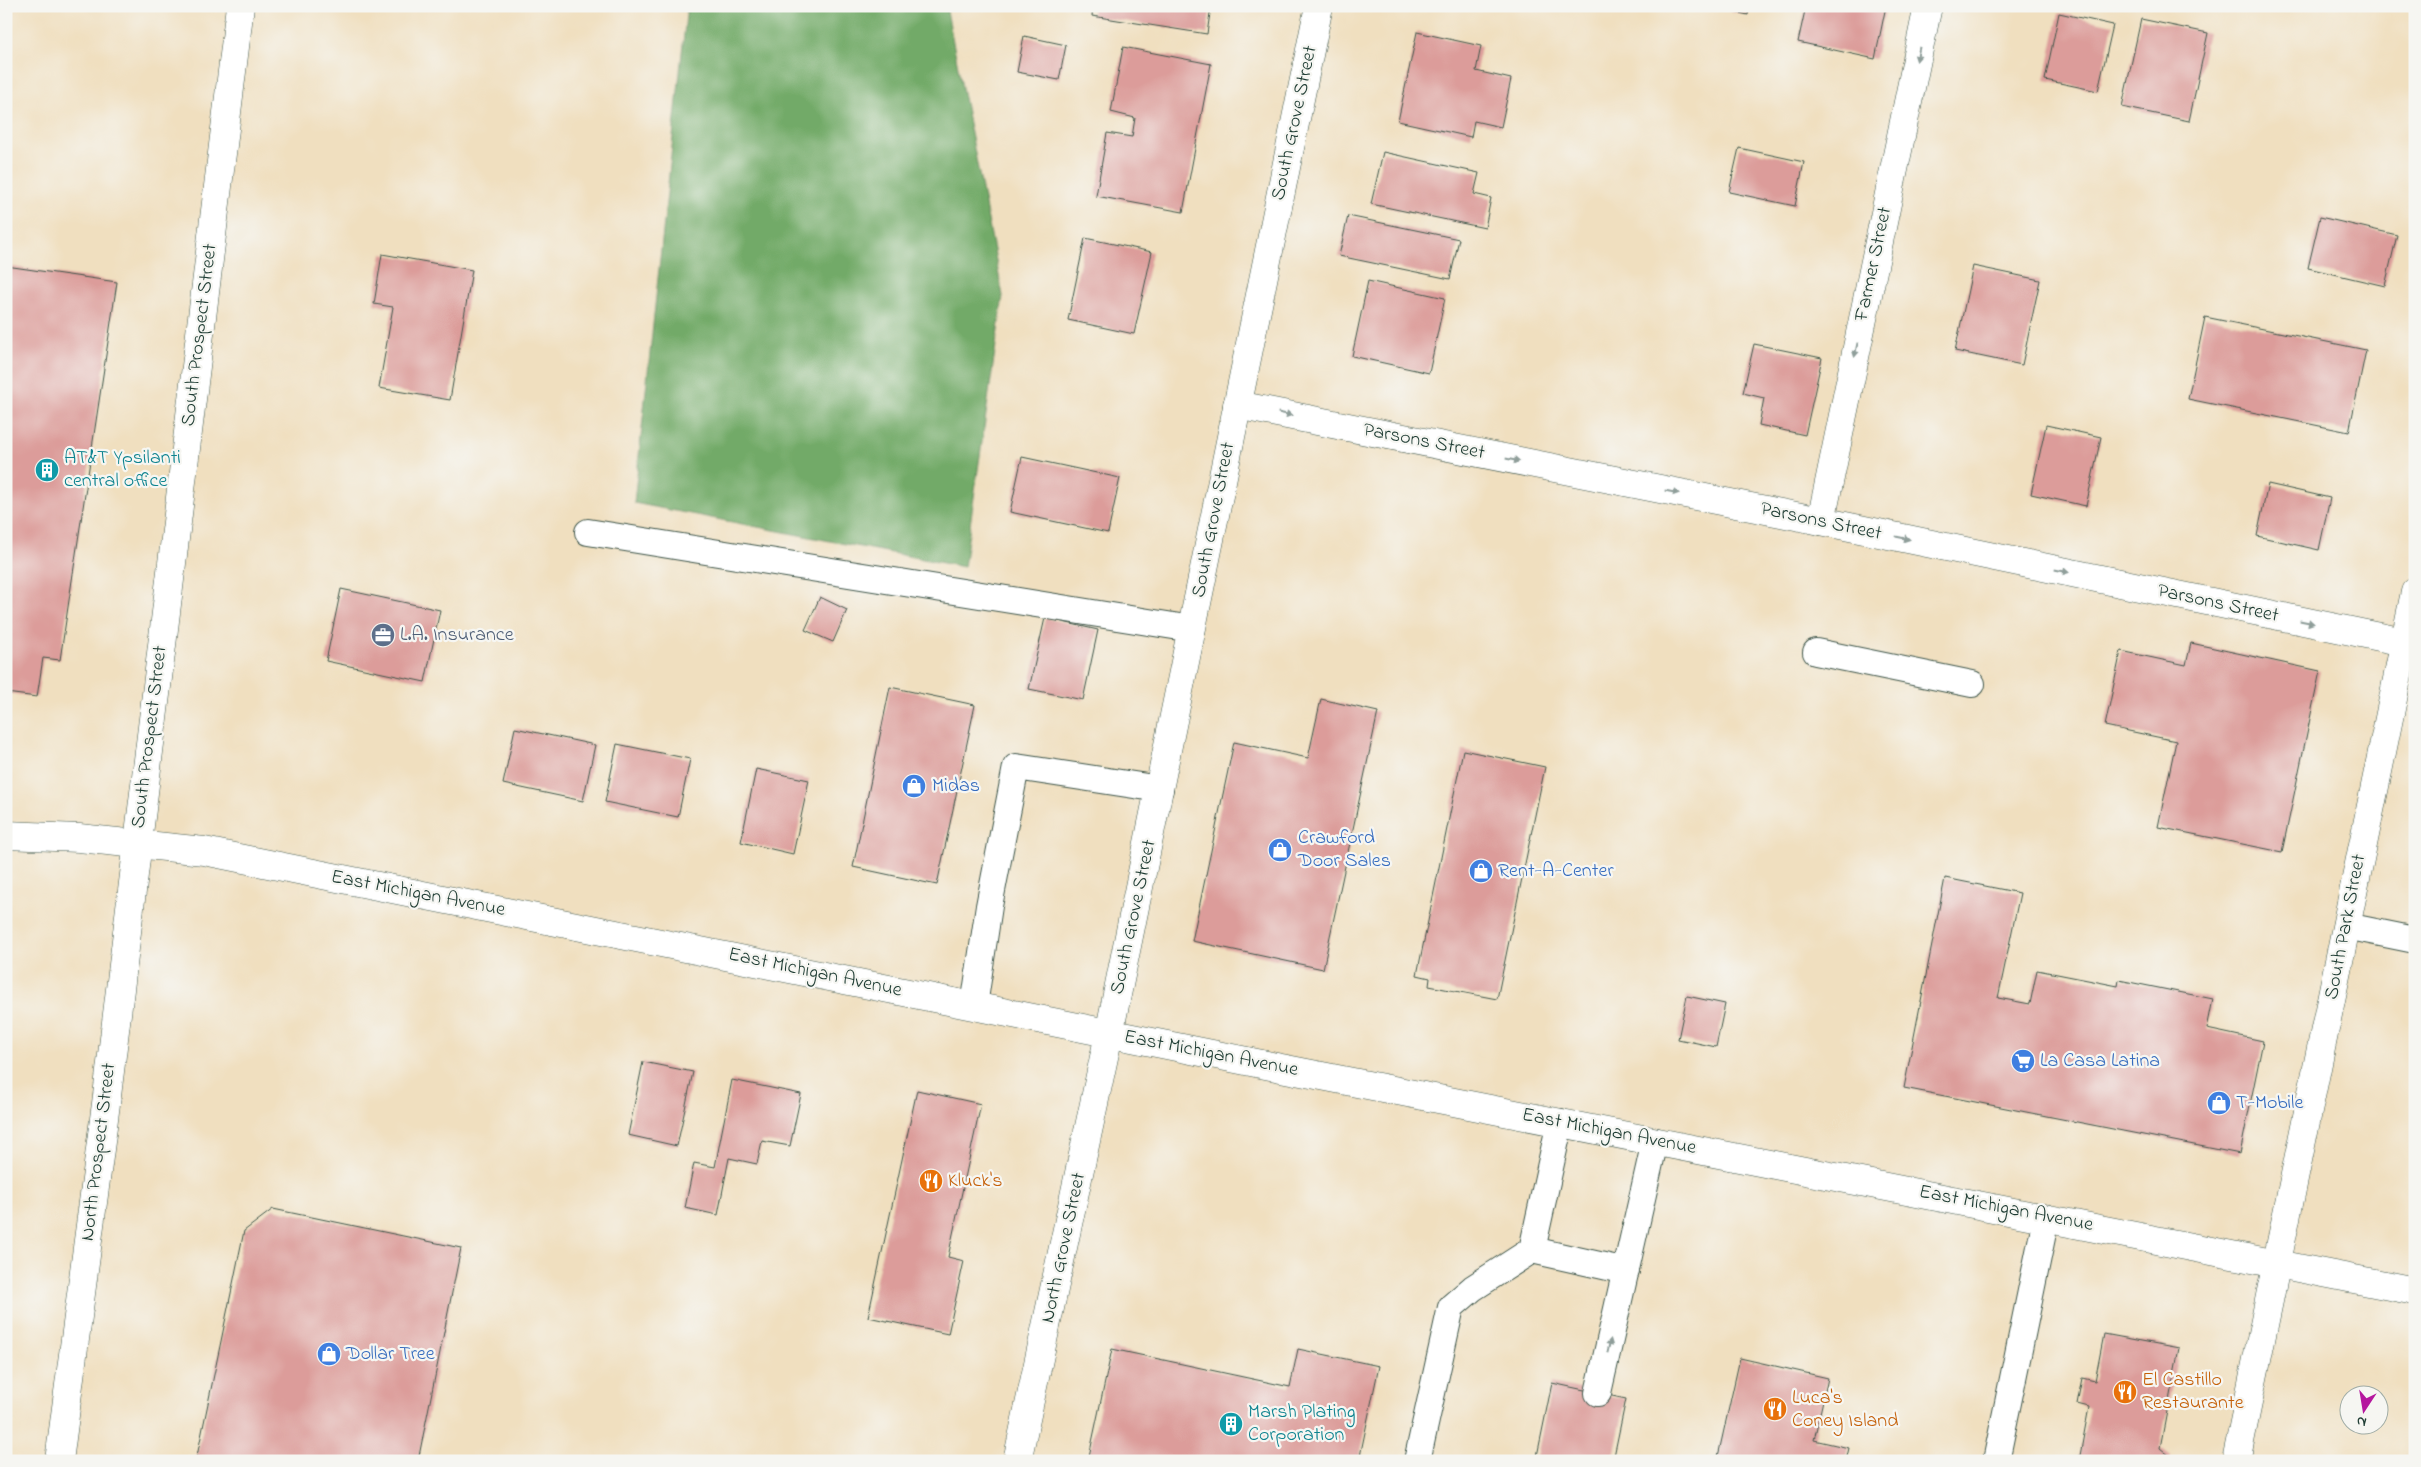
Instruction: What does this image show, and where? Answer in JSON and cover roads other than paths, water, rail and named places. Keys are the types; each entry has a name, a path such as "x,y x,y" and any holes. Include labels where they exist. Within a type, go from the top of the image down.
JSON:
{"street":[{"name":"South Prospect Street","path":"137,843 240,6"},
{"name":"South Grove Street","path":"1109,1034 1319,6"},
{"name":"Farmer Street","path":"1821,521 1928,6"},
{"name":"Parsons Street","path":"1237,405 1821,521 2404,642"},
{"name":"South Park Street","path":"2236,1461 2415,592"},
{"name":"East Michigan Avenue","path":"6,835 137,843 214,853 1109,1034 2277,1262 2415,1291"},
{"name":"North Prospect Street","path":"59,1461 137,843"},
{"name":"North Grove Street","path":"1017,1461 1109,1034"}],"lane":[{"path":"588,532 1192,629"},
{"path":"1816,652 1972,684"},
{"path":"974,1006 989,906 1016,767 1160,789"},
{"path":"2346,926 2415,940"},
{"path":"1418,1461 1451,1308 1473,1288 1532,1250 1560,1122"},
{"path":"1598,1393 1655,1141"},
{"path":"1996,1461 2046,1218"},
{"path":"1532,1250 1626,1271"}],"place":[{"name":"AT&T Ypsilanti central office","path":"47,470"},
{"name":"L.A. Insurance","path":"383,635"},
{"name":"Midas","path":"914,786"},
{"name":"Crawford Door Sales","path":"1280,850"},
{"name":"Rent-A-Center","path":"1481,871"},
{"name":"La Casa Latina","path":"2023,1061"},
{"name":"T-Mobile","path":"2219,1103"},
{"name":"Kluck's","path":"931,1181"},
{"name":"Dollar Tree","path":"329,1354"},
{"name":"El Castillo Restaurante","path":"2125,1392"},
{"name":"Luca's Coney Island","path":"1775,1409"},
{"name":"Marsh Plating Corporation","path":"1231,1424"}]}
